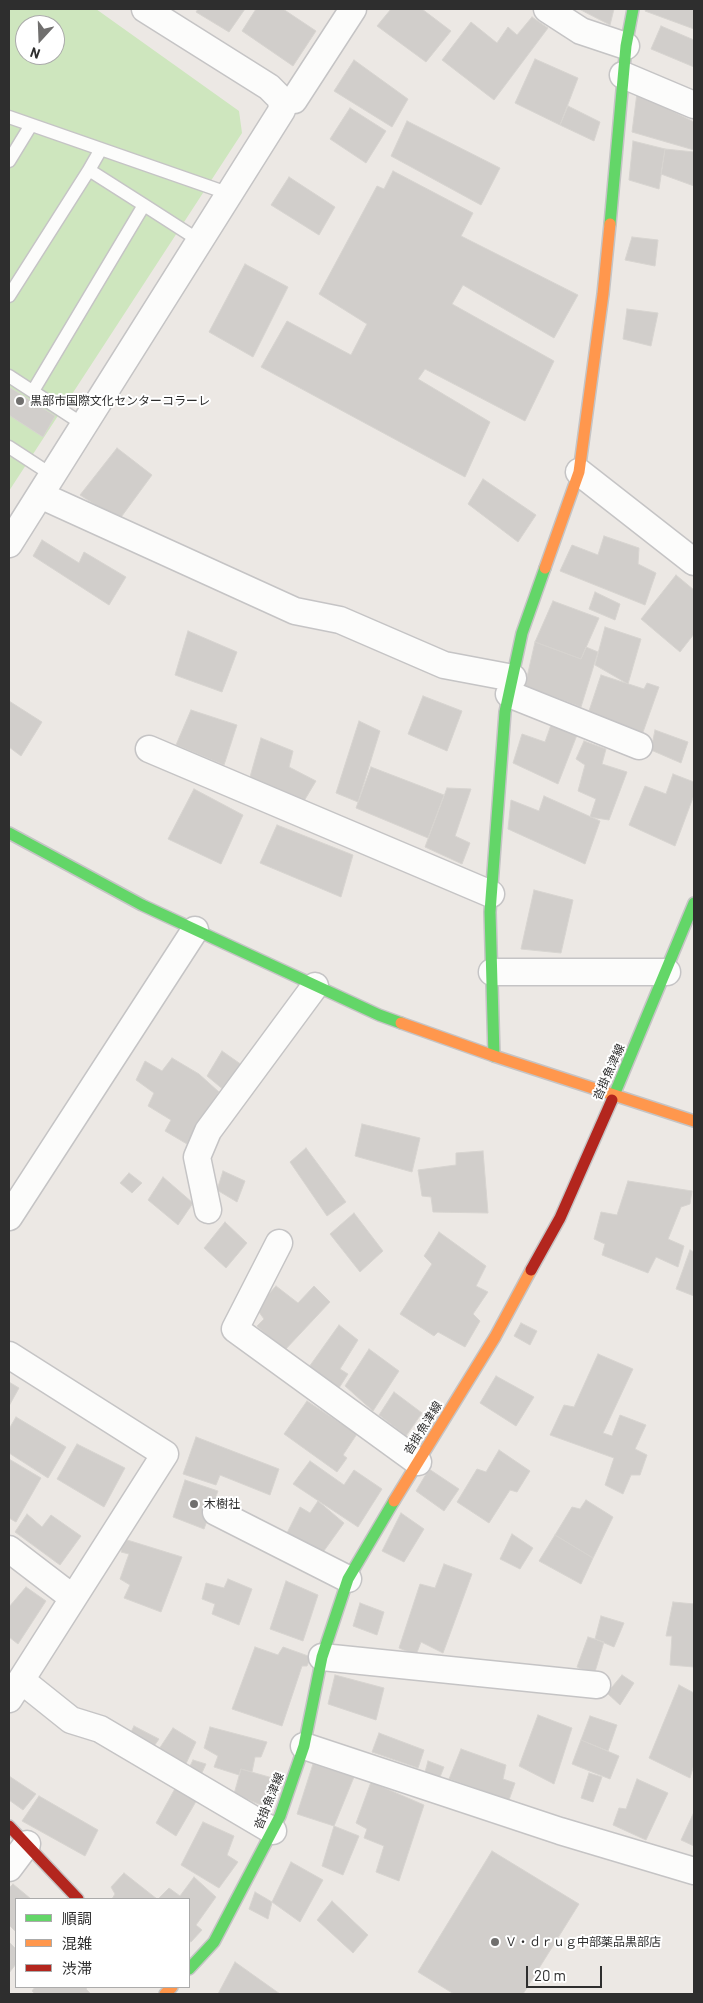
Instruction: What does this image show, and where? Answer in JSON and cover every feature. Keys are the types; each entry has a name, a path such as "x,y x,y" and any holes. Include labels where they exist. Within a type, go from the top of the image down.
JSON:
{"street":[{"path":"9,544 282,110 281,99 269,87 145,9"},
{"path":"281,99 294,100 353,9"},
{"path":"547,9 581,31 626,46"},
{"path":"494,1056 491,894 505,712 522,633 579,472 603,294 626,46 633,9"},
{"path":"624,75 694,105"},
{"path":"579,472 694,562"},
{"path":"46,485 295,611 340,620 444,665 511,686 639,746"},
{"path":"149,749 491,894"},
{"path":"9,833 142,905 379,1015 494,1056 694,1121"},
{"name":"沓掛魚津線","path":"190,1968 214,1942 280,1816 304,1746 322,1657 348,1579 495,1338 560,1218 667,972 694,904"},
{"path":"9,1217 196,930"},
{"path":"492,972 667,972"},
{"path":"208,1210 197,1157 208,1131 315,986"},
{"path":"278,1243 235,1329 418,1462"},
{"path":"9,1355 165,1454 15,1689 71,1720 100,1729 273,1831"},
{"path":"216,1512 348,1579"},
{"path":"9,1549 73,1598"},
{"path":"322,1657 597,1685"},
{"path":"304,1746 560,1831 694,1871"},
{"path":"9,1868 18,1835"},
{"path":"18,1835 77,1898"}],"lane":[{"path":"9,117 230,194"},
{"path":"9,161 31,125"},
{"path":"9,296 101,149"},
{"path":"89,170 200,241"},
{"path":"32,391 144,205"},
{"path":"9,376 84,425"},
{"path":"9,447 46,485"}],"green space":[{"path":"9,9 96,9 239,111 242,133 9,491"}],"building":[{"path":"198,9 245,9 229,32 196,12"},
{"path":"256,9 283,9 316,31 293,66 242,31"},
{"path":"391,9 422,9 451,31 426,62 377,26"},
{"path":"579,9 614,9 610,25"},
{"path":"646,9 694,9 694,29 645,11"},
{"path":"532,17 548,28 494,100 442,60 471,22 497,43 508,27 517,35"},
{"path":"661,26 694,40 694,67 651,49"},
{"path":"535,59 578,78 560,125 515,103"},
{"path":"354,60 408,99 392,127 334,91"},
{"path":"637,93 694,122 694,150 632,132"},
{"path":"568,106 600,122 594,141 560,125"},
{"path":"350,108 386,131 366,163 330,139"},
{"path":"407,121 500,168 481,205 391,156"},
{"path":"633,141 665,149 659,189 629,180"},
{"path":"665,149 694,152 694,186 661,174"},
{"path":"393,171 473,213 461,236 578,295 554,338 463,285 452,304 554,361 525,421 425,369 418,379 490,422 465,477 261,367 287,321 351,355 367,324 319,294 377,186 384,189"},
{"path":"289,177 335,207 319,235 271,205"},
{"path":"632,237 658,240 655,266 625,260"},
{"path":"245,264 288,287 253,357 209,332"},
{"path":"627,309 658,313 651,346 623,339"},
{"name":"黒部市国際文化センターコラーレ","path":"9,387 55,416 43,437 9,415"},
{"path":"117,448 152,475 119,520 80,495"},
{"path":"483,479 536,515 518,542 468,504"},
{"path":"604,536 639,548 638,564 656,573 645,605 560,571 572,545 598,555"},
{"path":"42,540 79,563 84,552 126,577 109,605 33,556"},
{"path":"676,575 694,590 694,634 680,652 641,619"},
{"path":"595,592 620,604 615,620 589,609"},
{"path":"553,601 599,618 581,659 535,642"},
{"path":"605,627 641,639 628,684 595,665"},
{"path":"188,631 237,652 222,692 175,675"},
{"path":"535,642 581,659 586,647 598,652 581,707 525,686"},
{"path":"601,675 644,689 647,683 659,687 642,735 588,714"},
{"path":"423,696 462,711 447,751 408,734"},
{"path":"9,701 42,722 21,756 9,747"},
{"path":"191,710 237,725 224,765 176,745"},
{"path":"359,721 380,731 358,802 336,793"},
{"path":"551,725 577,735 558,784 513,763 522,734 545,742"},
{"path":"655,730 688,742 681,763 651,750"},
{"path":"261,738 293,751 289,767 316,781 304,801 250,777"},
{"path":"584,741 606,749 602,764 627,772 609,820 590,817 596,799 578,791 585,765 576,759"},
{"path":"371,767 444,795 428,838 356,808"},
{"path":"673,774 694,782 694,795 675,846 629,825 645,786 666,794"},
{"path":"447,788 471,789 455,836 470,843 462,864 425,847"},
{"path":"194,789 243,815 221,864 168,839"},
{"path":"544,796 600,821 585,864 508,829 511,800 539,811"},
{"path":"277,825 353,855 341,897 260,863"},
{"path":"534,890 573,900 561,953 521,949"},
{"path":"222,1051 242,1065 225,1091 207,1076"},
{"path":"172,1058 199,1074 219,1092 187,1144 165,1131 171,1120 148,1106 154,1093 136,1080 145,1061 162,1071"},
{"path":"362,1124 420,1138 412,1172 355,1156"},
{"path":"306,1148 346,1202 327,1216 290,1162"},
{"path":"483,1151 488,1213 433,1212 431,1197 422,1196 418,1170 456,1165 456,1153"},
{"path":"223,1171 245,1181 237,1202 217,1190"},
{"path":"129,1173 142,1183 132,1193 120,1183"},
{"path":"163,1177 193,1203 178,1225 148,1200"},
{"path":"628,1181 692,1191 690,1204 681,1207 668,1239 684,1246 678,1267 656,1257 648,1273 602,1255 605,1244 594,1239 601,1212 617,1215"},
{"path":"354,1213 383,1251 360,1272 330,1234"},
{"path":"225,1222 247,1243 226,1268 204,1248"},
{"path":"439,1232 486,1266 476,1286 488,1292 473,1314 480,1321 465,1347 438,1332 434,1336 400,1314 432,1264 424,1256"},
{"path":"690,1250 694,1252 694,1296 676,1289"},
{"path":"276,1286 298,1303 314,1286 330,1302 284,1351 257,1326 264,1319 256,1308"},
{"path":"521,1323 537,1331 530,1345 514,1336"},
{"path":"339,1325 358,1340 340,1369 348,1374 339,1388 309,1367"},
{"path":"369,1349 399,1371 373,1411 345,1386"},
{"path":"598,1354 633,1369 603,1433 612,1436 620,1415 646,1425 635,1449 647,1455 640,1475 631,1475 623,1494 605,1485 614,1458 550,1435 564,1405 574,1407"},
{"path":"496,1376 534,1397 516,1426 480,1403"},
{"path":"9,1382 19,1388 9,1406"},
{"path":"394,1392 422,1413 406,1436 379,1415"},
{"path":"307,1401 357,1434 343,1455 347,1458 337,1472 284,1434"},
{"path":"16,1417 66,1447 48,1478 9,1453 9,1429"},
{"path":"196,1437 279,1469 270,1495 220,1475 216,1485 183,1474"},
{"path":"77,1444 125,1468 104,1507 57,1479"},
{"path":"499,1450 530,1471 517,1492 510,1490 489,1523 457,1502 477,1469 486,1472"},
{"path":"9,1459 41,1478 16,1522 9,1518"},
{"path":"310,1461 344,1485 354,1470 382,1489 358,1527 293,1484"},
{"path":"429,1469 459,1489 444,1511 416,1491"},
{"path":"185,1480 218,1491 204,1529 173,1517"},
{"path":"586,1500 613,1517 593,1558 555,1535 572,1507 580,1509"},
{"path":"318,1501 344,1523 321,1555 287,1533 300,1507 310,1513"},
{"path":"401,1513 424,1529 404,1562 382,1551"},
{"path":"27,1514 42,1527 51,1515 81,1536 60,1565 15,1532"},
{"path":"512,1534 533,1548 520,1569 500,1559"},
{"path":"555,1535 593,1558 581,1584 539,1561"},
{"path":"124,1539 182,1557 161,1612 124,1598 130,1585 120,1579 129,1554 121,1552"},
{"path":"444,1564 472,1574 443,1653 421,1642 416,1655 399,1648 420,1584 435,1588"},
{"path":"228,1579 252,1589 239,1625 212,1614 215,1604 202,1599 206,1583 224,1588"},
{"path":"286,1581 318,1595 303,1641 270,1629"},
{"path":"26,1587 46,1601 18,1644 9,1637 9,1607"},
{"path":"673,1602 694,1604 694,1667 670,1665 672,1636 666,1636"},
{"path":"360,1603 384,1612 377,1635 353,1626"},
{"path":"601,1616 624,1623 614,1647 595,1639"},
{"path":"588,1637 604,1642 594,1675 577,1667"},
{"path":"255,1647 278,1655 283,1647 311,1657 307,1666 302,1666 282,1726 232,1709"},
{"path":"335,1675 384,1688 376,1720 328,1704"},
{"path":"622,1675 634,1683 620,1705 607,1693"},
{"path":"679,1685 694,1693 694,1764 690,1778 649,1758"},
{"path":"538,1715 572,1728 554,1784 519,1766"},
{"path":"590,1716 617,1725 608,1751 581,1740"},
{"path":"134,1726 159,1739 152,1749 129,1736"},
{"path":"210,1727 267,1742 261,1757 255,1757 252,1772 241,1769 239,1775 214,1767 218,1756 204,1748"},
{"path":"173,1728 196,1742 184,1768 157,1752"},
{"path":"379,1733 424,1750 418,1768 372,1752"},
{"path":"581,1740 619,1756 610,1779 572,1764"},
{"path":"461,1749 506,1765 503,1779 515,1783 509,1800 449,1779"},
{"path":"193,1760 206,1764 200,1777 188,1770"},
{"path":"428,1761 444,1767 440,1777 425,1772"},
{"path":"313,1764 354,1777 334,1826 297,1814"},
{"path":"241,1769 276,1779 266,1807 234,1794"},
{"path":"589,1773 602,1777 593,1802 581,1798"},
{"path":"9,1776 36,1794 23,1810 9,1800"},
{"path":"637,1779 668,1793 646,1840 613,1825 619,1808 626,1809"},
{"path":"371,1782 424,1805 399,1881 376,1872 384,1846 364,1838 367,1829 356,1823"},
{"path":"177,1785 198,1798 176,1836 156,1823"},
{"path":"39,1796 98,1830 85,1856 22,1821"},
{"path":"694,1812 694,1846 681,1840"},
{"path":"203,1822 234,1836 227,1855 238,1862 219,1888 181,1865"},
{"path":"334,1826 359,1836 343,1875 322,1866"},
{"path":"492,1851 579,1904 523,1994 454,1994 418,1972"},
{"path":"291,1862 323,1880 300,1922 272,1902"},
{"path":"124,1873 156,1898 113,1898 115,1894 111,1887"},
{"path":"194,1877 216,1897 196,1925 202,1930 191,1942 190,1898 159,1898 169,1888 180,1896"},
{"path":"13,1884 30,1898 15,1898 15,1931 9,1925 9,1888"},
{"path":"255,1892 272,1902 268,1919 249,1909"},
{"path":"332,1901 368,1935 353,1953 317,1920"},
{"path":"9,1942 15,1948 15,1965 9,1973"},
{"path":"235,1962 280,1994 218,1994"},
{"path":"34,1988 87,1988 91,1994 35,1994 32,1991"}],"traffic: fast":[{"path":"610,224 626,46 633,9"},
{"path":"494,1056 490,912 505,712 522,633 545,568"},
{"path":"9,833 142,905 379,1015 401,1023"},
{"path":"612,1100 694,903"},
{"path":"190,1968 214,1942 280,1816 304,1746 322,1657 348,1579 394,1501"}],"traffic: slow":[{"path":"545,568 579,472 603,294 610,224"},
{"path":"401,1023 494,1056 694,1121"},
{"path":"394,1501 495,1337 531,1270"},
{"path":"165,1994 171,1988"}],"traffic: jam":[{"path":"531,1270 560,1218 612,1100"},
{"path":"9,1826 77,1898"}],"place":[{"name":"黒部市国際文化センターコラーレ","path":"20,401"},
{"name":"木樹社","path":"194,1504"},
{"name":"Ｖ・ｄｒｕｇ中部薬品黒部店","path":"495,1942"}]}
